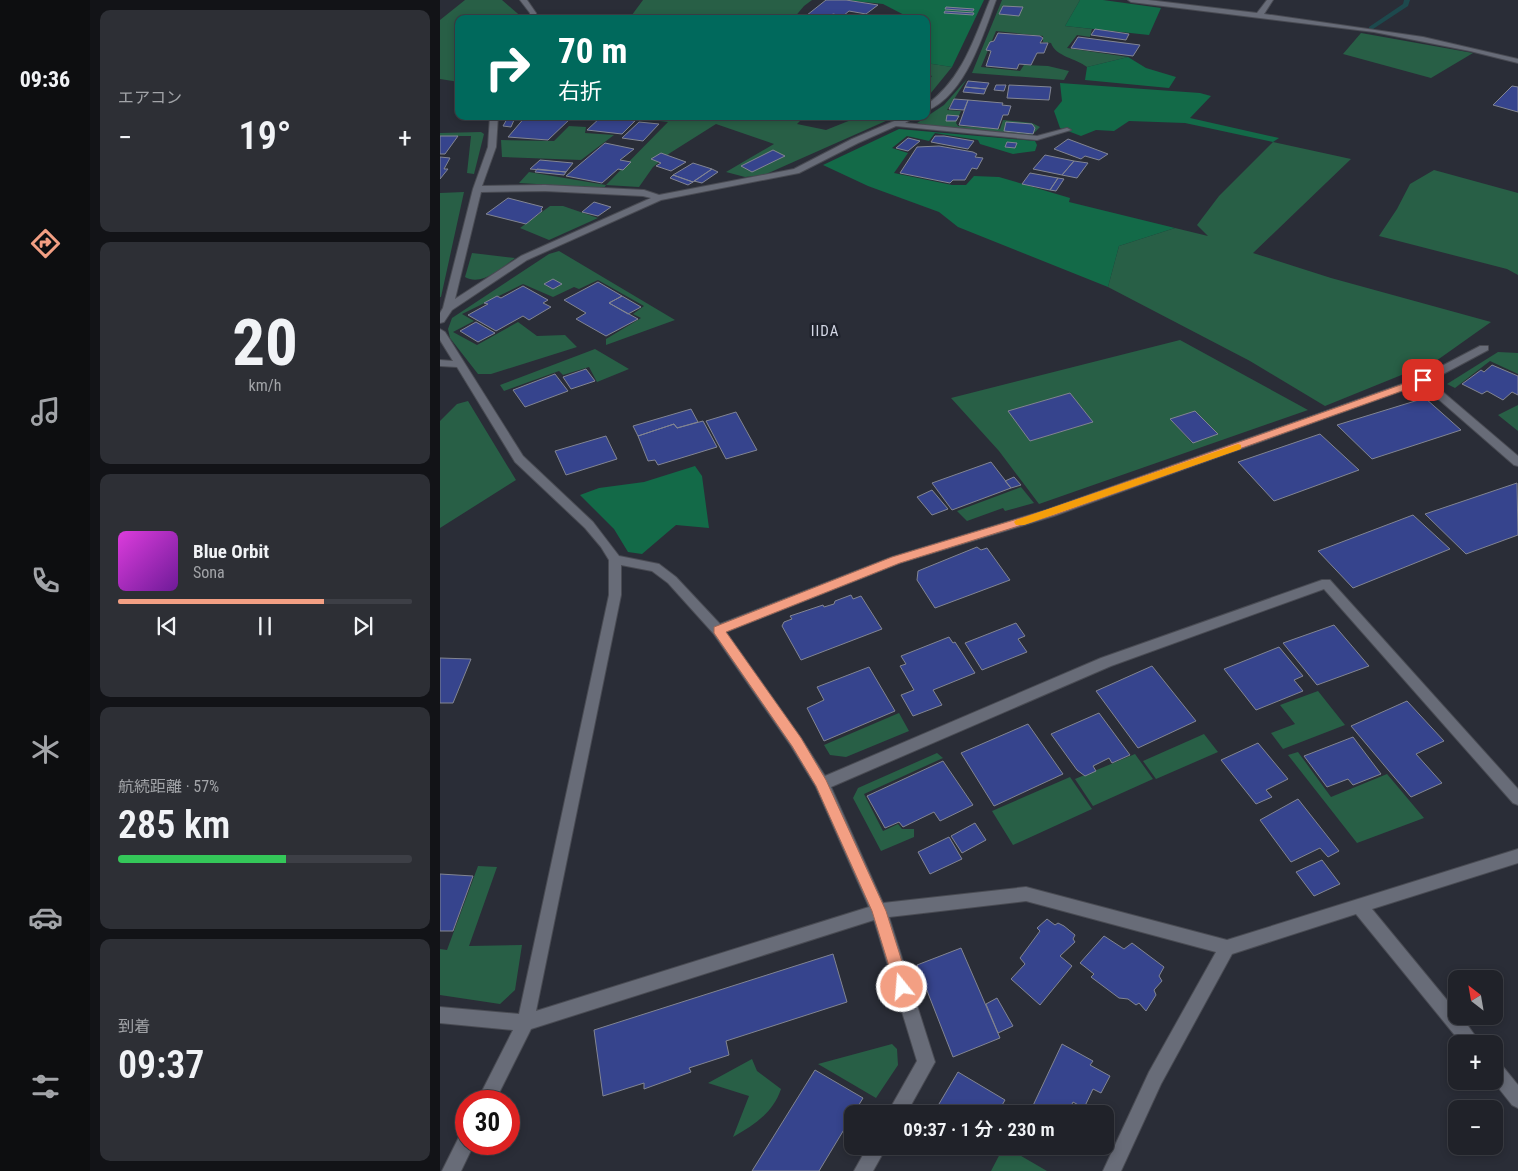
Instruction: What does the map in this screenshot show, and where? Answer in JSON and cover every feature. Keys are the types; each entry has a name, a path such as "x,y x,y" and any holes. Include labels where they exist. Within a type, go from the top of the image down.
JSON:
{"street":[{"path":"523,0 533,15"},
{"path":"930,107 939,102 963,72 993,0"},
{"path":"1131,0 1260,14 1455,44 1518,61"},
{"path":"1260,14 1270,0"},
{"path":"440,320 448,308 478,188 492,147 494,120"},
{"path":"448,308 524,258 660,198 796,171 855,141 904,120"},
{"path":"895,124 1037,138 1067,130"},
{"path":"478,188 545,188 644,193 660,198"},
{"path":"440,332 519,459 589,524 615,560 615,595 526,1022 492,1090"},
{"path":"718,630 896,560 1050,513 1423,380 1484,348"},
{"path":"440,363 460,364"},
{"path":"1423,380 1518,462"},
{"path":"615,560 656,568 672,580 718,630 796,742 822,784 879,911 926,1062 901,1105"},
{"path":"822,784 1106,662 1326,583 1518,799"},
{"path":"440,1015 526,1022 879,911 1026,894 1226,948 1518,856"},
{"path":"1360,907 1466,1035"},
{"path":"1112,1171 1155,1078 1226,948"},
{"path":"1503,1080 1518,1099"},
{"path":"451,1171 459,1155"},
{"path":"863,1171 873,1155"}],"green space":[{"path":"465,0 502,0 519,15 455,15 455,81 440,79 440,20"},
{"path":"643,0 812,0 796,15 632,15"},
{"path":"845,0 984,0 952,67 930,64 930,15 904,15 883,4"},
{"path":"1002,0 1080,0 1065,26 1092,29 1090,37 1077,35 1067,48 1128,57 1087,67 1057,51 1051,43 1043,42 1043,36 996,31 981,67 1020,71 1024,65 1048,66 1069,71 1064,80 972,73"},
{"path":"1080,0 1103,0 1161,8 1149,35 1065,26"},
{"path":"1361,33 1473,53 1431,78 1343,54"},
{"path":"1128,57 1146,68 1176,77 1169,88 1085,80 1087,67"},
{"path":"930,64 952,67 930,94 930,79 932,76 930,75"},
{"path":"967,79 947,110 961,111 956,123 958,126 1000,129 1003,120 1032,123 1040,127 1032,135 936,128 917,123 922,120 930,120 930,114 944,105"},
{"path":"1060,83 1200,93 1211,96 1190,118 1279,138 1273,142 1185,123 1129,121 1114,131 1096,130 1081,136 1060,128 1054,111 1062,101"},
{"path":"651,120 801,120 797,124 826,130 851,120 888,120 764,175 745,177 726,172 774,144 716,124 670,153 653,167 639,187 606,185 668,122"},
{"path":"569,126 586,127 585,133 614,135 581,160 502,157 501,140 554,141"},
{"path":"899,129 1035,141 1037,145 1035,151 1013,154 980,144 978,140 935,133 929,141 907,136 892,148 908,153 894,173 952,185 966,185 974,176 999,177 1070,198 1069,202 1175,228 1119,246 1108,287 958,227 939,212 868,186 823,165"},
{"path":"481,132 484,134 474,174 467,173 471,136 440,136 440,133"},
{"path":"1273,142 1351,159 1253,253 1331,278 1491,322 1436,361 1325,406 1250,361 1108,287 1119,246 1175,228 1208,236 1197,225 1219,196"},
{"path":"1434,170 1518,193 1518,275 1507,269 1379,236 1397,209 1410,184"},
{"path":"529,172 606,185 604,188 519,183"},
{"path":"464,192 441,297 440,297 440,193"},
{"path":"550,206 563,206 598,218 549,240 520,228"},
{"path":"559,251 675,320 606,345 606,339 641,318 633,314 644,306 598,280 579,289 574,287 553,297 523,284 462,314 474,321 453,332 477,345 518,322 537,336 565,335 577,347 491,374 478,374 450,338 448,329 452,318 549,254"},
{"path":"472,253 515,258 492,275 478,280 465,277"},
{"path":"1180,340 1308,410 1039,504 999,451 951,398","holes":["1070,393 1093,422 1030,441 1009,411","1195,411 1217,434 1192,443 1171,420"]},
{"path":"595,349 629,369 597,382 589,367 563,375 559,371 504,391 500,385"},
{"path":"1498,352 1518,353 1518,374 1490,361 1455,388 1447,384"},
{"path":"468,401 516,480 440,528 440,421 457,404"},
{"path":"1518,405 1518,431 1498,415"},
{"path":"695,466 702,476 709,528 676,525 642,554 628,552 614,529 580,495 599,488 644,482"},
{"path":"1021,487 1034,503 1005,511 1003,508 967,521 957,511"},
{"path":"1318,691 1345,725 1283,749 1271,733 1295,724 1280,705"},
{"path":"899,713 909,731 846,757 830,755 824,745"},
{"path":"1204,734 1218,752 1156,779 1143,761"},
{"path":"1298,752 1331,797 1387,774 1424,818 1357,843 1288,755"},
{"path":"937,753 943,758 864,794 883,831 898,824 902,829 914,829 914,837 881,851 853,798 858,788"},
{"path":"1135,754 1153,779 1093,806 1075,779"},
{"path":"1070,777 1092,809 1013,845 992,811"},
{"path":"478,866 497,867 469,946 522,945 515,990 500,1004 440,995 440,949 447,950"},
{"path":"892,1044 897,1049 898,1065 876,1098 818,1064"},
{"path":"752,1059 757,1071 781,1089 773,1105 762,1118 733,1137 749,1096 708,1083"},
{"path":"999,1155 1019,1155 1047,1171 991,1171"}],"building":[{"path":"826,0 846,0 878,5 866,14 849,11 844,15 807,15"},
{"path":"1003,6 1023,7 1019,16 999,14"},
{"path":"946,7 974,9 973,11 945,9"},
{"path":"945,11 974,13 973,15 944,13"},
{"path":"1095,29 1129,34 1126,40 1091,35"},
{"path":"998,33 1040,36 1043,38 1040,43 1048,43 1044,53 1037,53 1031,65 1019,64 1017,69 986,66 991,51 986,50"},
{"path":"1078,37 1140,45 1133,56 1071,48"},
{"path":"968,81 989,83 986,89 965,87"},
{"path":"996,85 1006,85 1004,91 994,90"},
{"path":"1009,85 1051,87 1049,100 1007,98"},
{"path":"1512,86 1518,87 1518,112 1493,105"},
{"path":"965,87 986,89 984,94 963,92"},
{"path":"954,99 968,100 964,110 949,109"},
{"path":"968,100 1003,103 1002,105 1011,106 1008,115 1003,115 998,129 959,125"},
{"path":"947,115 959,116 956,121 946,121"},
{"path":"506,120 514,120 511,127 503,126"},
{"path":"523,120 569,120 548,140 508,137"},
{"path":"598,120 635,121 622,134 587,130"},
{"path":"639,122 659,124 643,141 622,138"},
{"path":"1006,122 1032,124 1035,128 1033,134 1004,131"},
{"path":"440,136 458,136 445,154 440,154"},
{"path":"935,136 974,141 968,149 931,142"},
{"path":"908,138 920,141 908,151 896,148"},
{"path":"1068,139 1108,154 1099,160 1085,156 1081,159 1054,149"},
{"path":"1007,142 1017,143 1015,148 1005,147"},
{"path":"605,143 634,149 620,160 631,162 623,170 618,169 602,183 566,176"},
{"path":"939,146 973,152 977,154 975,157 983,158 977,169 972,168 965,180 953,180 950,183 900,173 917,147"},
{"path":"773,150 785,156 752,172 741,166"},
{"path":"661,153 686,162 671,171 656,166 661,163 651,159"},
{"path":"1045,155 1074,161 1062,175 1033,169"},
{"path":"440,157 450,158 444,169 448,169 440,179"},
{"path":"540,160 573,163 566,172 530,169"},
{"path":"1074,161 1088,163 1077,178 1062,175"},
{"path":"693,163 712,169 693,182 673,175"},
{"path":"537,169 566,172 564,175 535,172"},
{"path":"712,169 718,172 702,183 694,181"},
{"path":"1030,173 1058,178 1050,190 1022,184"},
{"path":"673,175 693,182 688,185 670,178"},
{"path":"1058,178 1064,179 1056,191 1050,190"},
{"path":"508,198 543,207 542,211 526,224 486,214"},
{"path":"594,202 611,207 598,216 582,212"},
{"path":"553,279 562,284 553,289 544,284"},
{"path":"598,282 622,296 609,303 638,319 606,336 576,319 586,313 564,300"},
{"path":"523,286 548,300 543,303 551,307 529,320 523,316 496,331 468,315 488,304 484,303 497,296 501,298"},
{"path":"622,296 641,307 628,314 609,303"},
{"path":"476,322 495,333 478,342 460,331"},
{"path":"1492,365 1518,376 1518,395 1512,392 1503,400 1487,391 1482,394 1462,384 1481,370 1484,372"},
{"path":"586,369 595,381 571,389 563,377"},
{"path":"555,374 568,391 525,407 513,390"},
{"path":"1070,393 1093,422 1030,441 1008,411"},
{"path":"1425,398 1461,430 1372,459 1337,425"},
{"path":"691,409 698,422 677,428 674,424 638,436 633,426"},
{"path":"1195,411 1218,434 1193,443 1170,419"},
{"path":"736,412 757,450 726,459 706,421"},
{"path":"703,421 717,447 658,465 655,460 648,461 638,436 674,424 677,428"},
{"path":"1320,434 1359,470 1274,501 1238,462"},
{"path":"606,436 617,459 566,475 555,451"},
{"path":"991,462 1011,488 952,510 932,483"},
{"path":"1014,477 1021,485 1011,488 1005,481"},
{"path":"1517,483 1518,535 1466,554 1425,514"},
{"path":"932,490 948,509 932,515 917,497"},
{"path":"1413,515 1450,549 1353,588 1318,551"},
{"path":"977,547 981,550 987,548 1010,580 935,608 917,580 918,571"},
{"path":"851,595 853,599 861,596 882,629 801,660 782,626 784,622 792,619 790,616 823,605 824,607 834,604 835,601"},
{"path":"1016,623 1025,636 1018,639 1027,652 982,670 965,643"},
{"path":"1334,625 1369,666 1317,685 1283,643"},
{"path":"949,637 953,643 955,642 975,673 933,690 942,705 913,716 901,695 914,690 900,666 906,664 901,656"},
{"path":"1279,647 1303,676 1294,680 1303,691 1256,710 1224,669"},
{"path":"440,658 471,659 453,703 440,703"},
{"path":"1152,666 1196,721 1138,748 1096,691"},
{"path":"869,667 895,711 824,741 807,708 824,700 817,687"},
{"path":"1407,701 1444,741 1416,754 1442,783 1411,797 1351,726"},
{"path":"1099,713 1130,755 1112,763 1109,758 1093,766 1096,771 1085,776 1077,770 1051,734"},
{"path":"1028,724 1063,774 994,806 961,753"},
{"path":"1353,737 1381,774 1353,785 1348,779 1327,787 1304,756"},
{"path":"1258,743 1288,779 1266,790 1272,797 1256,804 1221,760"},
{"path":"943,761 973,805 940,821 934,812 903,827 899,822 885,828 867,796"},
{"path":"1298,799 1339,851 1328,857 1320,848 1291,862 1260,820"},
{"path":"975,823 986,840 962,853 951,836"},
{"path":"949,837 962,859 930,874 918,852"},
{"path":"1322,860 1340,884 1314,896 1296,872"},
{"path":"440,874 473,876 453,931 440,931"},
{"path":"1047,919 1055,925 1058,923 1064,926 1075,935 1073,939 1075,942 1060,956 1072,966 1040,1005 1011,979 1025,964 1020,958 1040,931 1037,928"},
{"path":"1104,936 1124,949 1132,943 1164,967 1159,976 1162,981 1154,990 1156,995 1146,1011 1139,1003 1136,1005 1128,999 1119,998 1091,977 1094,974 1080,963"},
{"path":"961,948 1000,1038 953,1057 917,965"},
{"path":"833,954 847,1002 726,1041 729,1055 689,1068 691,1072 644,1089 644,1083 603,1096 594,1030"},
{"path":"997,998 1013,1026 998,1033 986,1004"},
{"path":"1062,1044 1093,1061 1090,1065 1110,1076 1101,1093 1093,1089 1085,1105 1078,1105 1073,1102 1072,1105 1033,1105"},
{"path":"815,1070 863,1098 859,1105 844,1105 844,1130 819,1171 752,1171"},
{"path":"958,1072 1005,1100 1002,1105 938,1105"}],"waterway":[{"path":"1371,28 1406,5 1407,0"}],"slow traffic":[{"path":"1020,522 1238,447"}],"district":[{"name":"IIDA","path":"825,331"}],"route":[{"path":"902,987 879,911 822,784 796,742 718,630 896,560 1050,513 1423,380"}]}
